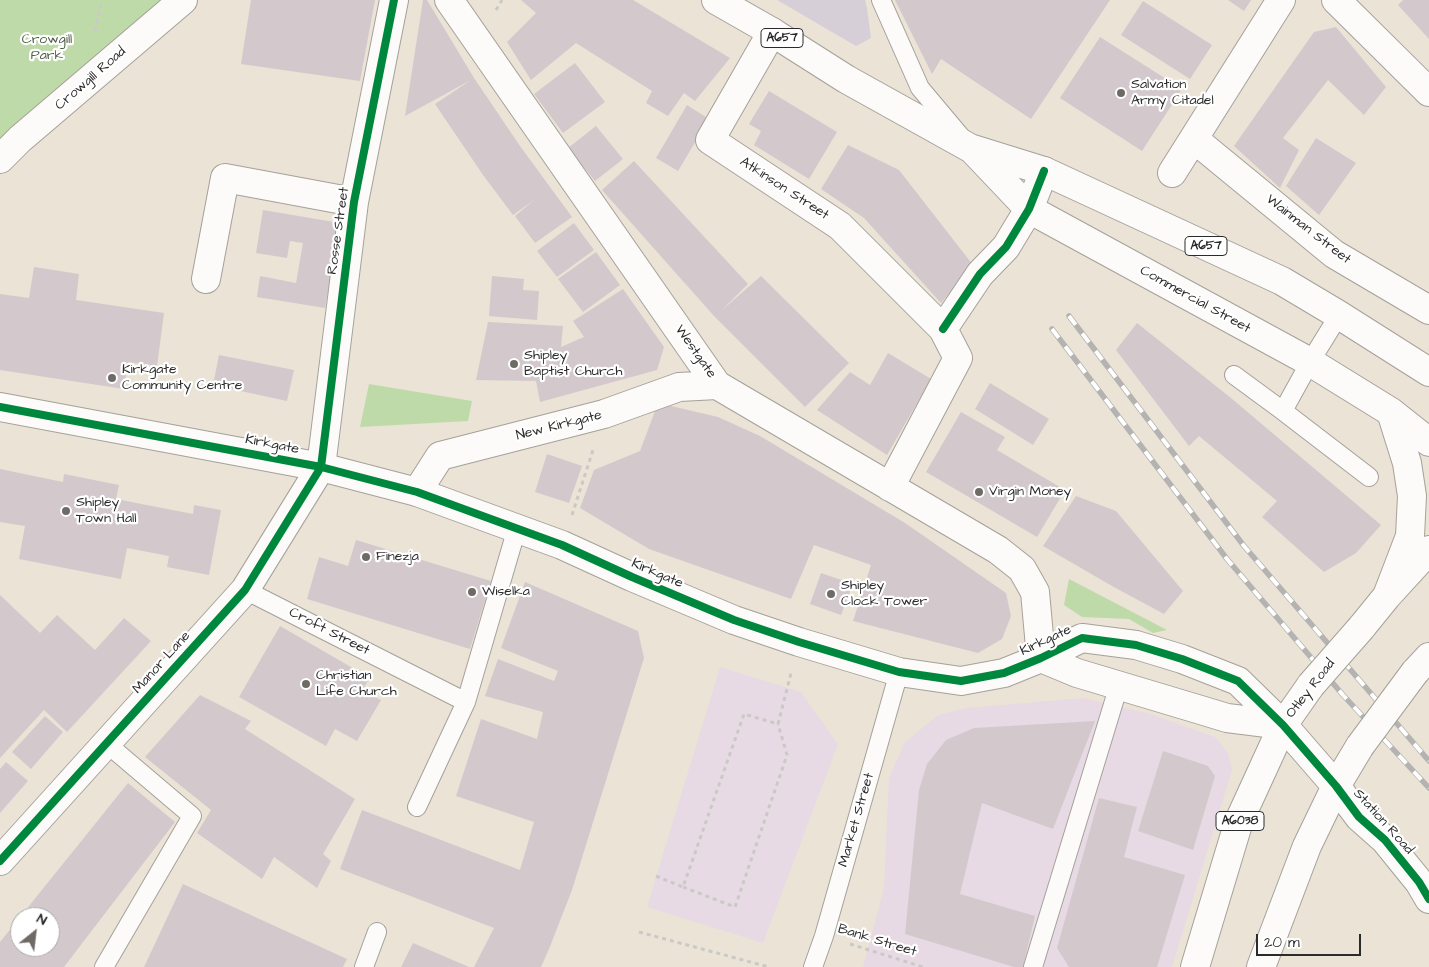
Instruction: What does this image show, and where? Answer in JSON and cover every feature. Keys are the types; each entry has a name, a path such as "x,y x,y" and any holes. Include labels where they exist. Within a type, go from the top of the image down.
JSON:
{"street":[{"name":"Crowgill Road","path":"0,159 20,139 183,0"},
{"name":"Rosse Street","path":"321,467 354,202 394,0"},
{"name":"Westgate","path":"449,0 717,385 998,550 1022,569 1035,592 1041,658"},
{"name":"Commercial Street","path":"716,0 772,32 846,79 970,148 1044,171 1282,282 1339,315 1429,372"},
{"path":"1172,173 1281,0"},
{"path":"1336,0 1429,92"},
{"name":"Atkinson Street","path":"772,32 710,140 840,226 944,329 958,358 890,487"},
{"name":"Wainman Street","path":"1194,139 1334,254 1429,310"},
{"name":"Commercial Street","path":"970,148 1029,209 1310,362 1391,412 1429,442"},
{"path":"944,329 980,274 1006,247 1029,209 1044,171"},
{"path":"206,279 225,178 354,202"},
{"name":"New Kirkgate","path":"417,492 440,456 604,414 680,387 717,385"},
{"name":"Kirkgate","path":"0,407 321,467 417,492 562,544 632,577 734,620 899,672 961,680 1004,673 1082,638 1136,645 1182,659 1238,681 1283,725"},
{"path":"1386,596 1410,536 1412,496 1406,463 1391,412"},
{"name":"Manor Lane","path":"0,861 245,590 321,467"},
{"name":"Otley Road","path":"1195,967 1240,821 1283,725 1311,685 1361,628 1386,596 1429,550"},
{"name":"Kirkgate","path":"1041,658 1077,673 1227,718 1283,725"},
{"path":"1261,967 1307,846 1336,786 1360,746 1422,665"},
{"name":"Station Road","path":"1283,725 1336,786 1359,816 1385,840 1429,899"}],"lane":[{"path":"881,0 920,88 970,148"},
{"path":"1283,411 1339,315"},
{"path":"1234,375 1369,476"},
{"path":"417,807 466,702 517,528"},
{"name":"Croft Street","path":"245,590 466,702"},
{"name":"Market Street","path":"813,967 824,936 899,672"},
{"path":"1033,967 1119,685"},
{"path":"104,967 192,816 106,743"},
{"path":"364,967 377,932"}],"path":[{"path":"562,544 604,414"},
{"path":"656,876 735,907 787,755 778,724 799,642"},
{"path":"683,887 744,714 778,724"},
{"path":"639,932 769,967"}],"shaded area":[{"path":"777,0 865,0 871,38 856,46"},
{"path":"720,667 801,692 838,744 763,943 647,907"},
{"path":"1084,698 1150,714 1215,737 1228,753 1232,770 1172,967 863,967 884,888 889,778 905,742 938,715 966,708"}],"green space":[{"name":"Crowgill Park","path":"0,0 181,0 0,148"},
{"path":"369,384 472,401 468,421 360,427"},
{"path":"1069,579 1167,630 1153,633 1129,619 1082,617 1064,605"}],"building":[{"path":"251,0 375,0 360,81 241,64"},
{"path":"423,0 427,0 474,78 520,146 572,217 535,243 515,216 534,200 513,215 483,175 435,104 471,80 405,116"},
{"path":"521,0 633,0 730,58 695,101 684,93 668,116 646,103 652,91 576,43 531,80 507,42 536,13"},
{"path":"895,0 1110,0 1031,119 941,59 932,74"},
{"path":"1228,0 1251,0 1244,11"},
{"path":"1403,0 1429,0 1429,39 1398,5"},
{"path":"1143,1 1212,45 1190,79 1121,35"},
{"path":"1336,27 1386,87 1364,115 1328,80 1283,138 1299,150 1280,188 1234,146 1314,32"},
{"name":"Salvation Army Citadel","path":"1100,37 1182,89 1142,151 1060,98"},
{"path":"575,63 605,102 563,133 534,94"},
{"path":"769,91 837,132 809,179 754,145 761,131 749,124"},
{"path":"687,105 709,119 678,171 656,158"},
{"path":"596,126 623,159 595,181 568,148"},
{"path":"1316,138 1356,163 1319,215 1286,186"},
{"path":"848,145 899,170 973,265 941,303 864,218 821,189"},
{"path":"634,161 748,284 721,311 761,276 849,363 805,407 714,316 602,190"},
{"path":"263,210 340,223 325,308 257,297 260,276 296,283 303,243 290,241 287,258 256,253"},
{"path":"574,223 594,250 557,277 537,251"},
{"path":"596,252 620,285 583,312 558,279"},
{"path":"34,267 79,274 76,300 164,313 157,366 128,362 124,389 0,370 0,294 29,298"},
{"path":"492,276 524,279 523,290 539,291 537,320 489,316"},
{"path":"623,289 664,347 657,370 540,402 536,381 476,380 488,322 563,326 561,347 584,337 573,321"},
{"path":"1137,323 1231,398 1381,525 1356,553 1324,572 1262,517 1277,501 1199,436 1189,446 1116,350"},
{"path":"888,353 931,379 887,455 817,410 850,372 870,385"},
{"path":"219,355 294,370 287,401 213,385"},
{"path":"990,383 1049,419 1033,445 975,409"},
{"path":"658,403 718,417 760,436 905,523 1006,593 1011,616 1002,639 978,653 853,621 871,565 814,545 791,599 649,549 580,508 594,470 640,451"},
{"path":"961,412 1005,437 997,450 1065,490 1037,537 926,472"},
{"path":"547,454 582,466 569,503 535,492"},
{"path":"0,469 63,482 64,474 119,485 116,499 193,514 194,505 221,510 209,575 167,567 169,556 127,548 121,579 19,559 25,526 0,522"},
{"path":"1076,496 1116,511 1183,591 1164,614 1043,546"},
{"path":"356,540 491,581 470,649 307,599 319,557 348,566"},
{"name":"Shipley Clock Tower","path":"821,573 853,584 841,615 810,604"},
{"path":"525,582 638,631 644,658 572,890 541,967 474,967 494,928 340,869 362,810 520,870 534,822 456,796 481,719 537,739 543,712 485,696 498,659 554,681 558,671 501,648"},
{"path":"0,595 40,633 57,615 95,650 124,618 151,641 67,732 44,710 0,758"},
{"name":"Christian Life Church","path":"280,626 370,678 362,690 381,700 357,741 335,729 326,746 239,697"},
{"path":"200,695 251,721 245,729 355,799 323,854 331,861 317,888 274,857 262,879 197,833 211,810 145,757"},
{"path":"45,716 63,732 31,769 12,752"},
{"path":"1095,721 1053,829 982,803 960,894 1035,916 1023,967 1014,967 905,934 919,790 927,764 946,740 974,728"},
{"path":"1163,751 1208,766 1215,776 1193,850 1138,831"},
{"path":"6,762 28,781 0,813 0,769"},
{"path":"128,783 175,822 64,967 0,967 0,942 10,930 10,957 60,957 60,907 28,907"},
{"path":"1099,798 1137,807 1124,857 1185,875 1157,967 1069,967 1057,948"},
{"path":"183,884 347,959 343,967 144,967"},
{"path":"413,943 469,967 401,967"}],"railway":[{"path":"1069,316 1244,546 1429,761"},
{"path":"1052,329 1227,559 1343,695 1429,788"}],"cycle path":[{"path":"0,861 245,590 321,467 354,202 394,0"},
{"path":"943,329 980,274 1006,247 1029,209 1044,171"},
{"path":"0,407 321,467 417,492 562,545 734,620 899,672 961,681 1004,673 1082,638 1136,645 1182,659 1238,681 1283,725 1336,786 1359,817 1385,840 1419,882 1429,899"}],"place":[{"name":"Salvation Army Citadel","path":"1121,93"},
{"name":"Shipley Baptist Church","path":"514,364"},
{"name":"Kirkgate Community Centre","path":"112,378"},
{"name":"Virgin Money","path":"979,492"},
{"name":"Shipley Town Hall","path":"66,511"},
{"name":"Finezja","path":"366,557"},
{"name":"Wiselka","path":"472,592"},
{"name":"Shipley Clock Tower","path":"831,594"},
{"name":"Christian Life Church","path":"306,684"}]}
